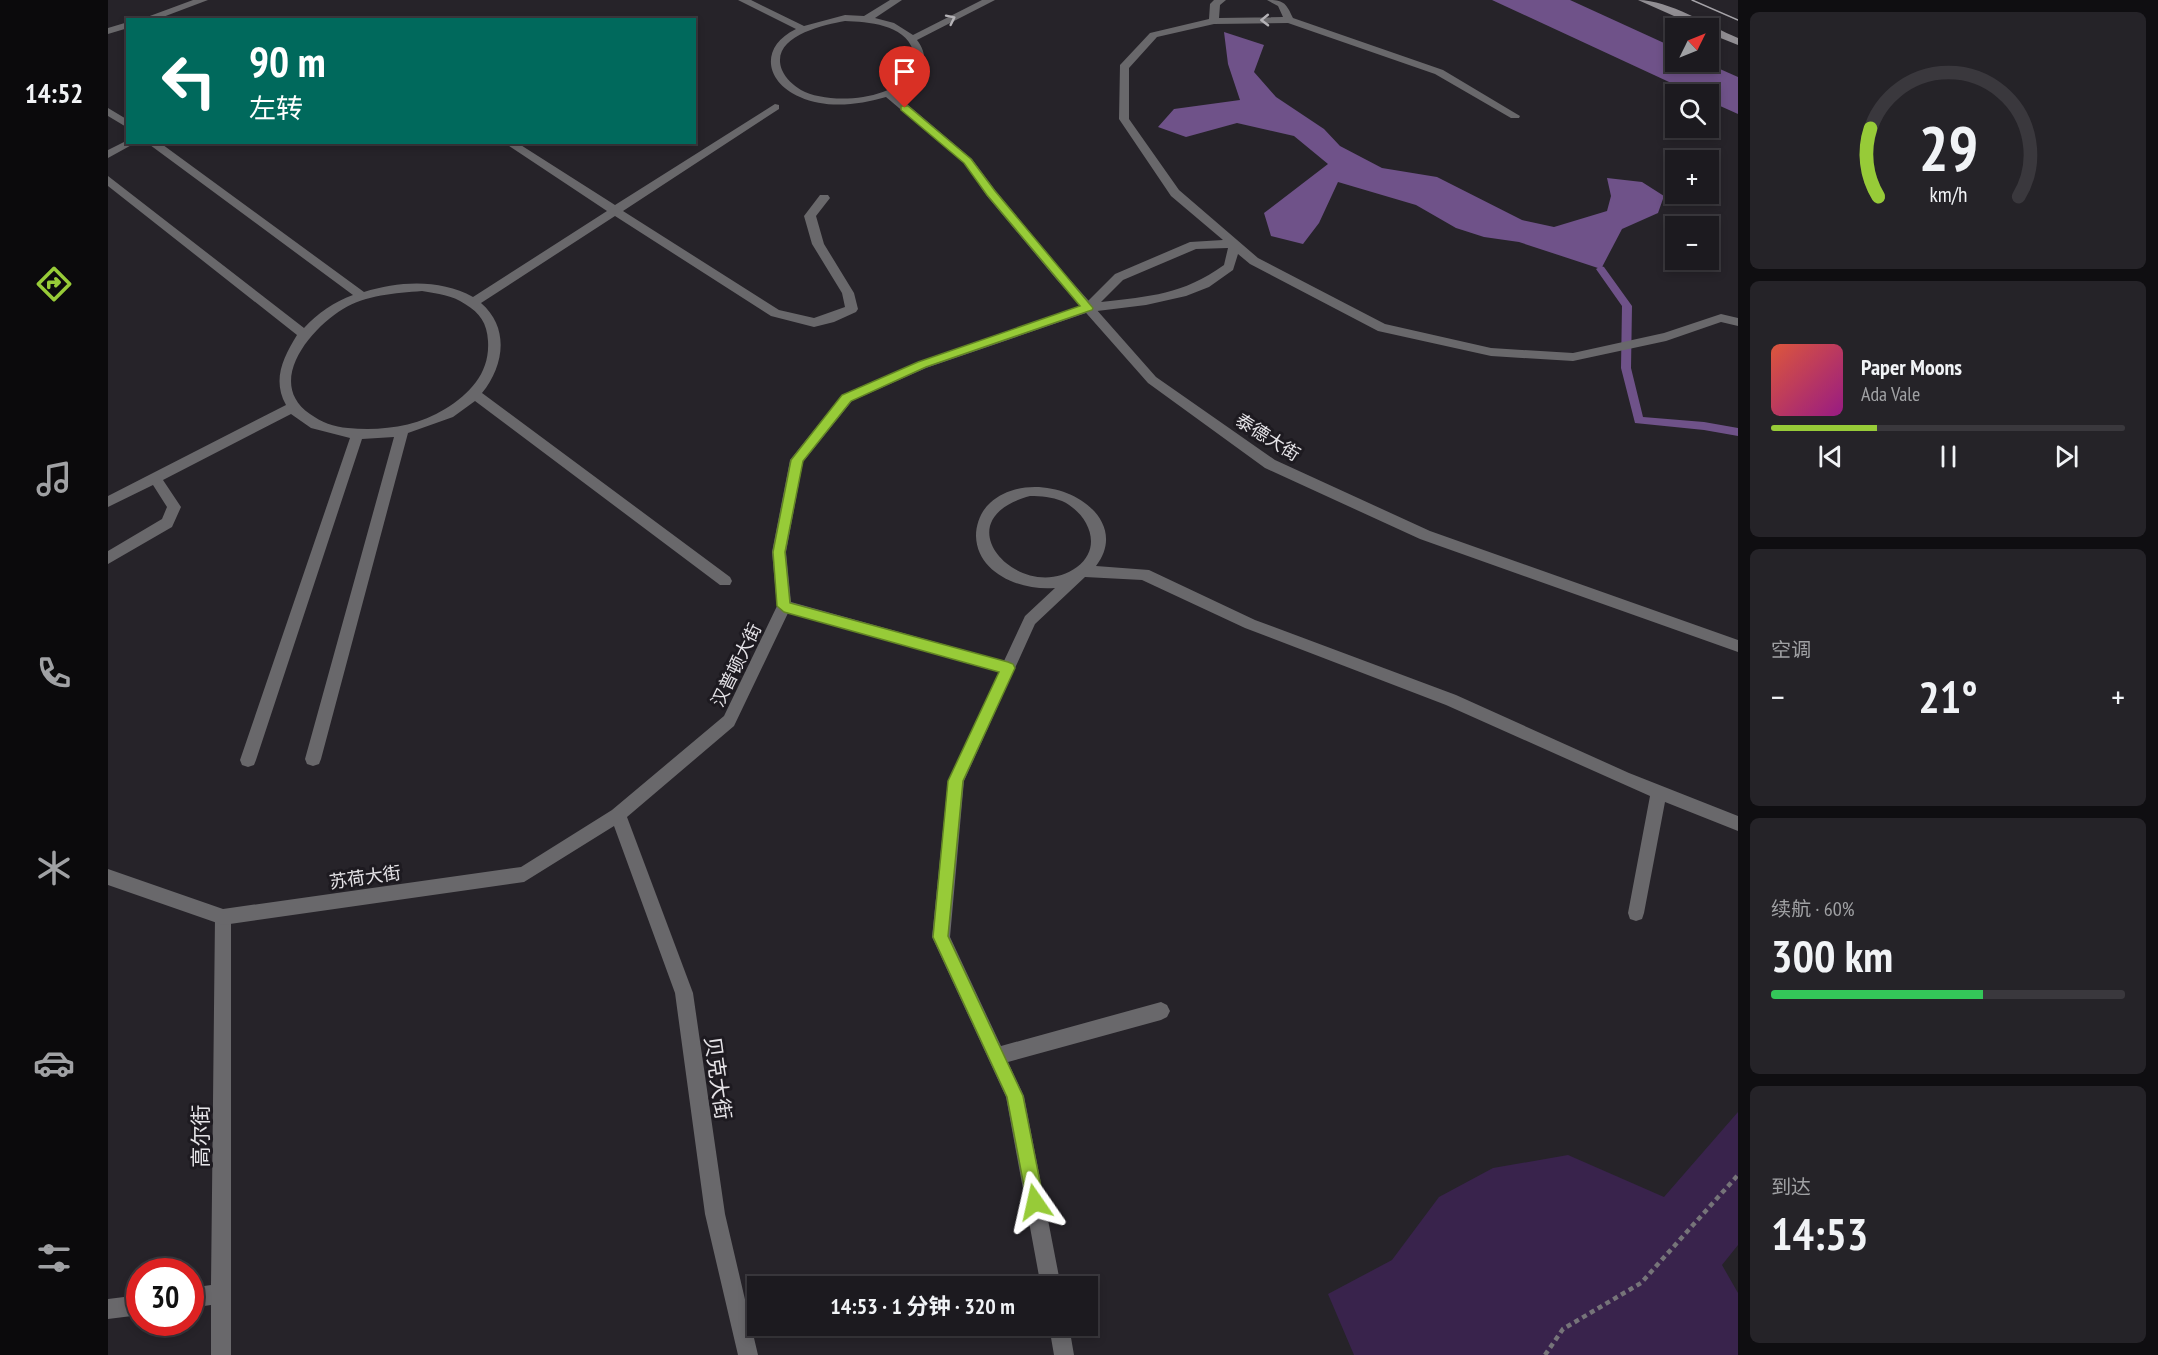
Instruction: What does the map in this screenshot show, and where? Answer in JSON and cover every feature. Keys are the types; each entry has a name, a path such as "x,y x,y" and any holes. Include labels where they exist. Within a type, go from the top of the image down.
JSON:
{"main road":[{"path":"1643,0 1683,18"},
{"path":"1719,34 1738,42"}],"street":[{"path":"150,18 203,0"},
{"path":"743,0 801,28"},
{"path":"867,19 897,0"},
{"path":"912,39 990,0"},
{"path":"1214,21 1215,4 1221,0"},
{"path":"1272,0 1281,4 1289,20"},
{"path":"867,19 885,23 912,39 921,57 918,70 910,81 889,94 858,102 830,102 812,98 797,91 780,77 775,62 778,50 785,40 801,28 826,20 867,19"},
{"path":"1515,116 1439,72 1289,20 1214,21 1154,35 1124,67 1124,119 1175,193 1254,261 1382,328 1491,352 1573,357 1666,337 1721,318 1738,322"},
{"path":"108,31 126,26"},
{"name":"泰德大街","path":"889,94 968,161 991,193 1152,380 1270,464 1425,535 1738,646"},
{"path":"473,303 775,107"},
{"path":"108,111 126,124"},
{"path":"108,155 128,144"},
{"path":"154,144 362,296"},
{"path":"511,144 775,313 808,324 829,320 852,309 848,293 818,244 810,216 824,198"},
{"path":"108,180 303,334"},
{"path":"1008,668 784,606 779,552 797,460 847,398 922,364 1088,308 1146,301 1182,293 1205,284 1228,267 1235,244"},
{"path":"1088,308 1119,277 1129,272 1194,245 1235,244"},
{"path":"422,287 450,292 473,303 491,321 497,344 492,369 474,394 446,415 402,432 379,436 357,436 330,431 308,421 293,407 285,390 284,372 290,352 303,334 329,313 362,296 392,289 422,287"},
{"path":"474,394 725,581"},
{"path":"108,502 293,407"},
{"path":"313,759 402,432"},
{"path":"248,760 357,436"},
{"path":"108,558 166,523 174,507 155,478"},
{"path":"1049,1276 1015,1096 941,937 956,781 1030,620 1082,571 1093,559 1098,545 1094,524 1080,505 1065,496 1030,491 1013,495 998,503 987,515 982,530 984,546 992,561 1006,573 1025,581 1046,584 1065,580 1082,571 1144,574 1250,624 1451,700 1659,792 1738,824"},
{"name":"汉普顿大街","path":"618,815 729,721 784,606"},
{"path":"1636,913 1659,792"},
{"name":"苏荷大街","path":"108,877 222,917 524,874 618,815"},
{"name":"贝克大街","path":"618,815 684,993 715,1214 748,1355"},
{"name":"高尔街","path":"221,1355 222,917"},
{"path":"997,1056 1161,1011"},
{"path":"204,1296 222,1293"},
{"path":"108,1309 126,1307"},
{"path":"1061,1336 1064,1355"}],"path":[{"path":"1545,1355 1563,1329 1641,1283 1738,1175"}],"shaded area":[{"path":"1492,0 1570,0 1665,43 1665,72 1719,72 1719,69 1738,77 1738,114 1719,105 1719,84 1673,84"},
{"path":"1224,32 1264,45 1254,72 1276,97 1324,129 1340,146 1382,168 1437,177 1522,220 1554,227 1607,211 1611,196 1607,178 1642,182 1664,196 1658,213 1622,229 1601,269 1519,242 1484,237 1456,228 1416,205 1338,182 1319,223 1303,244 1271,236 1264,213 1328,164 1294,136 1237,123 1186,137 1158,127 1174,109 1240,100 1228,64"},
{"path":"1738,1112 1738,1245 1722,1265 1738,1293 1738,1355 1354,1355 1328,1294 1392,1260 1439,1197 1493,1168 1568,1155 1664,1197"}],"waterway":[{"path":"1601,269 1627,306 1626,368 1639,420 1704,426 1738,432"}],"tram line":[{"path":"1692,0 1738,20"}],"route":[{"path":"905,108 968,161 991,193 1088,308 922,364 847,398 797,460 779,552 784,606 1008,668 956,781 941,937 1015,1096 1035,1202"}]}
